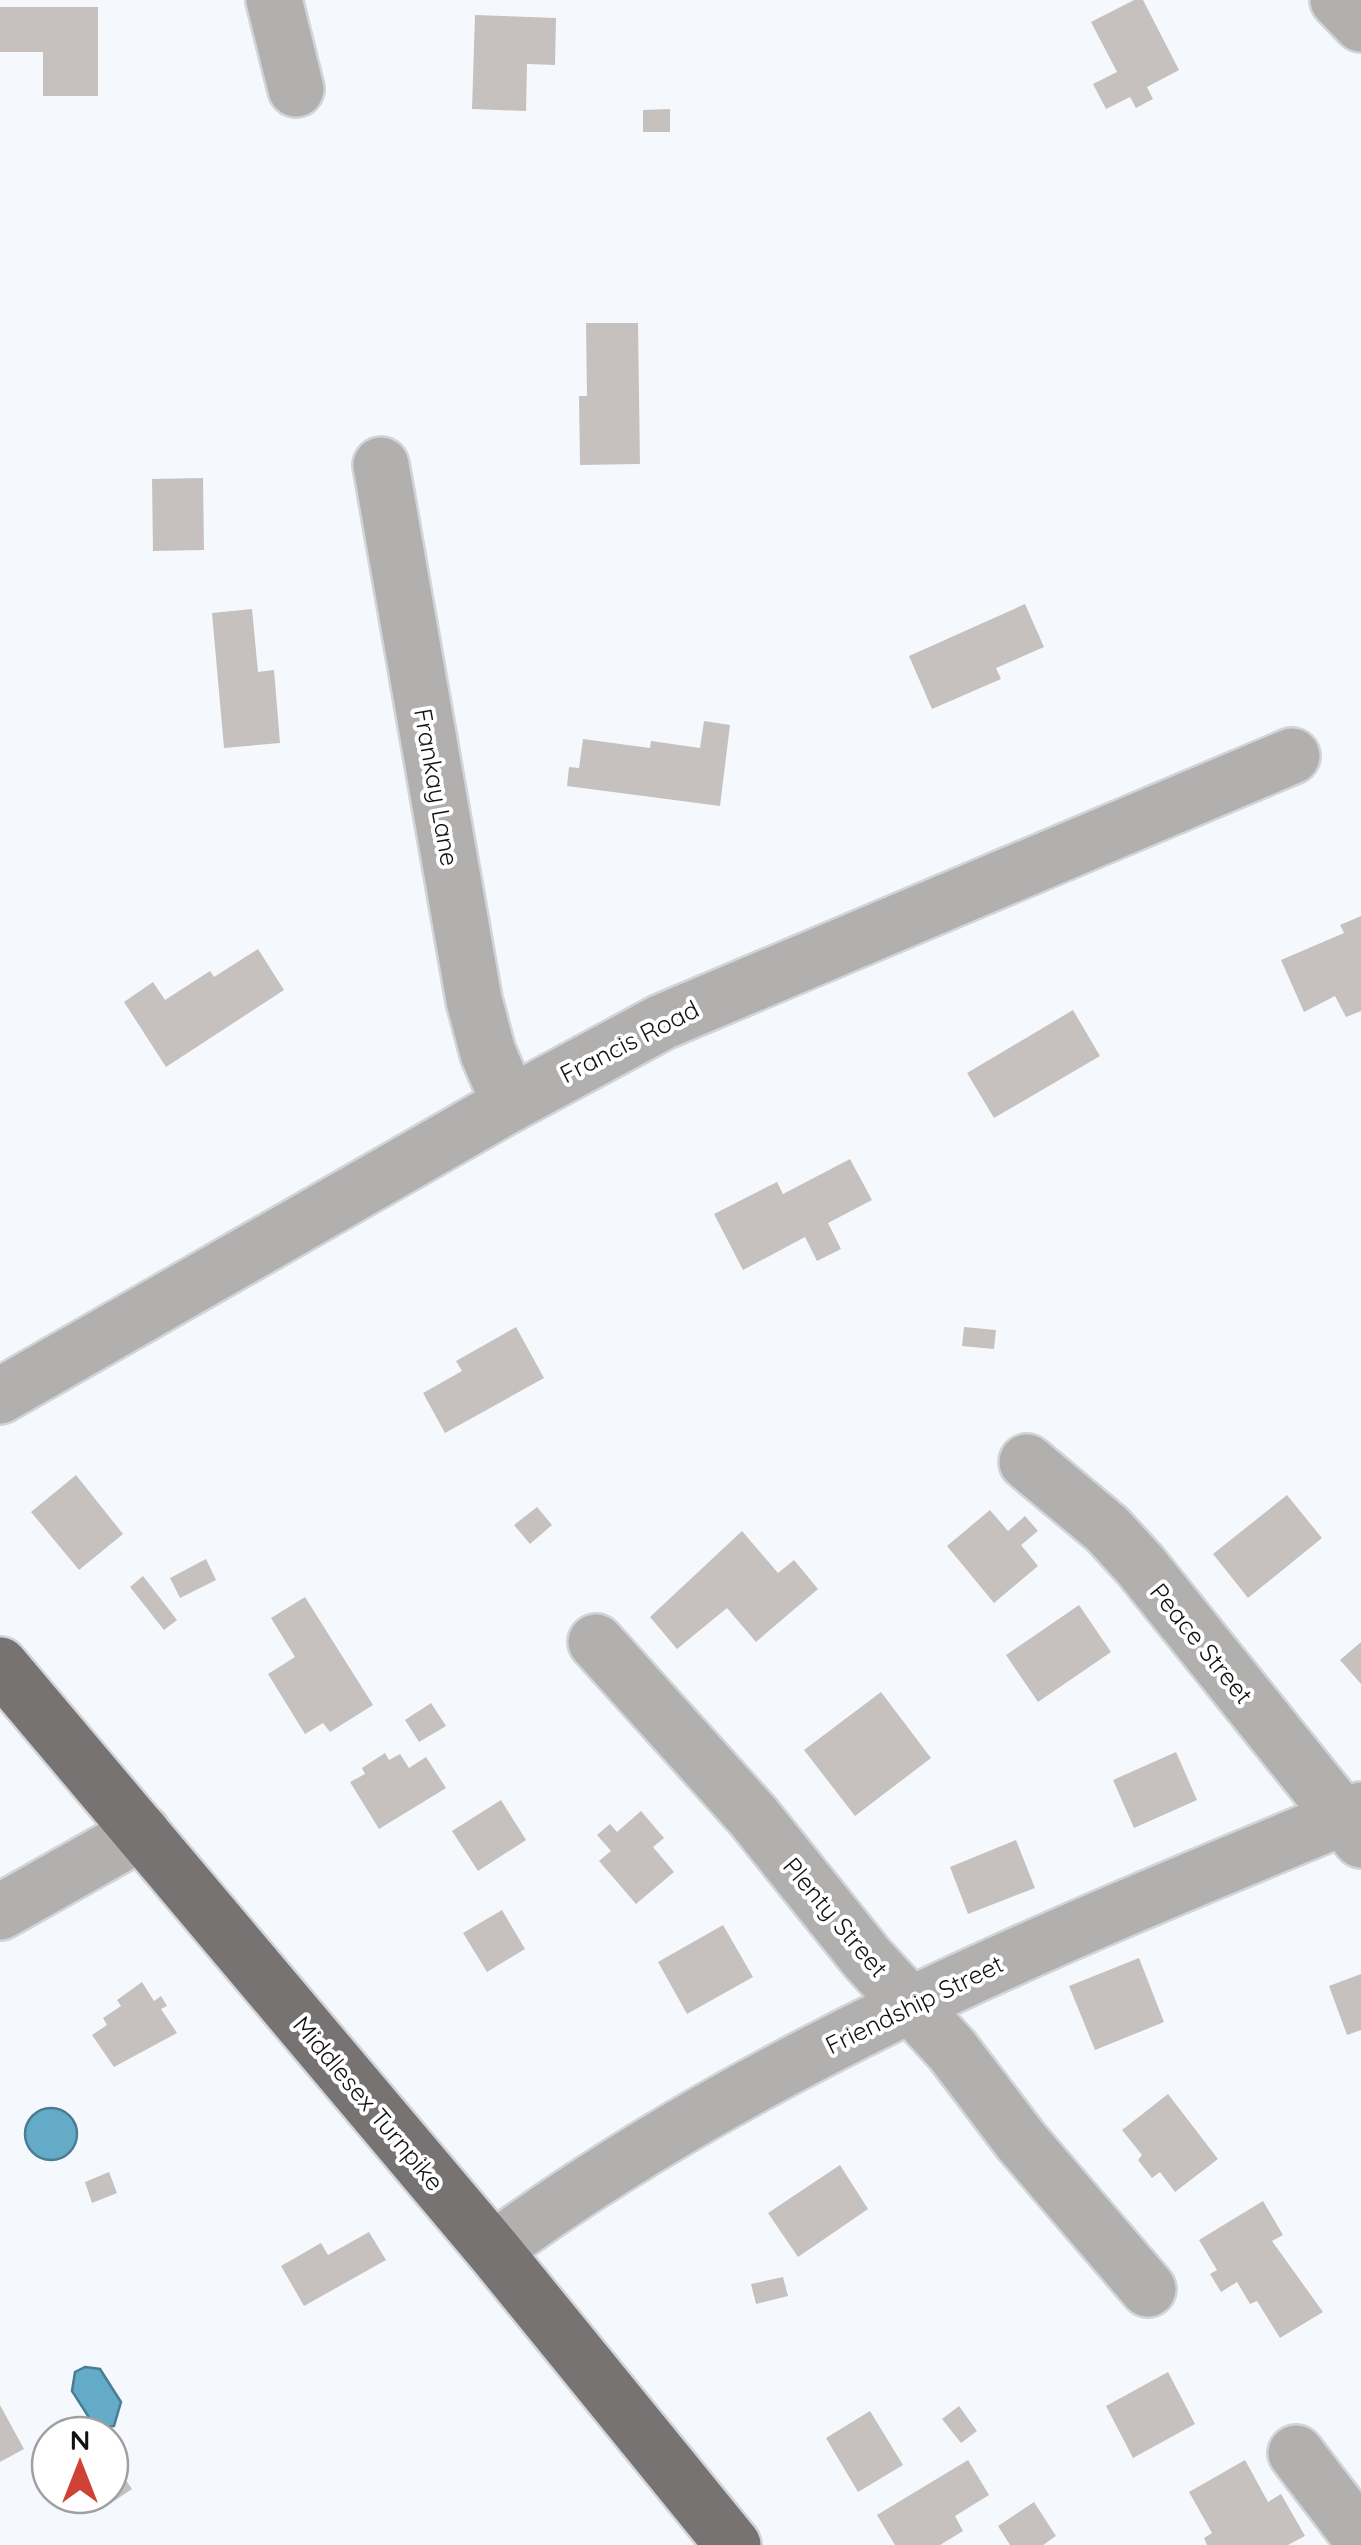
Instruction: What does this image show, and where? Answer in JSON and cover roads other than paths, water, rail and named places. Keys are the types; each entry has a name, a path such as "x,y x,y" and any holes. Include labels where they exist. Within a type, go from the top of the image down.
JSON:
{"main road":[{"name":"Middlesex Turnpike","path":"0,1664 493,2250 733,2545"}],"street":[{"path":"274,0 296,89"},
{"path":"1338,0 1361,24"},
{"name":"Frankay Lane","path":"381,465 474,1000 488,1053 510,1104"},
{"name":"Francis Road","path":"0,1396 510,1104 738,987 1292,756"},
{"name":"Peace Street","path":"1028,1462 1107,1529 1140,1565 1355,1822"},
{"name":"Plenty Street","path":"596,1642 752,1816 952,2050 1020,2141 1148,2289"},
{"name":"Friendship Street","path":"493,2250 672,2131 909,2004 1134,1903 1355,1822"},
{"path":"0,1912 142,1832"},
{"path":"1296,2453 1361,2538"}],"water":[{"path":"51,2108 70,2115 77,2134 70,2153 51,2160 32,2153 25,2134 32,2115"},
{"path":"85,2367 100,2369 121,2402 117,2415 87,2415 72,2391 75,2372"}]}
